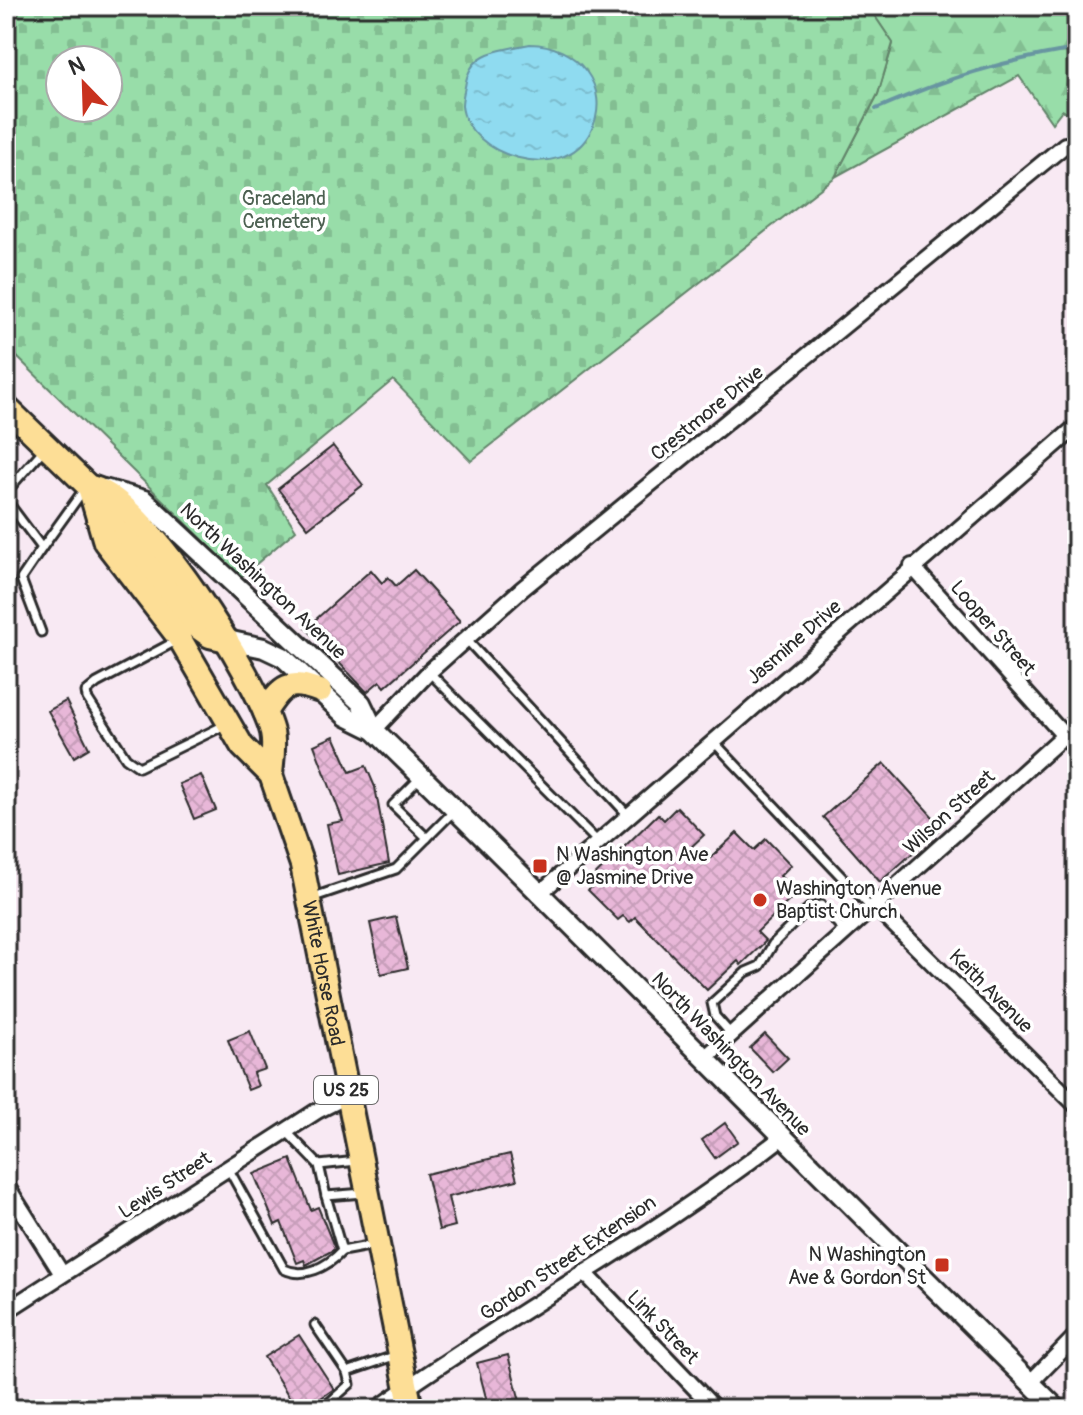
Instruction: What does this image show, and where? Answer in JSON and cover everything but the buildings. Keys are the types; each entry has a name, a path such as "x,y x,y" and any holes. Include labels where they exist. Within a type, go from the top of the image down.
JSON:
{"highway":[{"name":"White Horse Road","path":"6,407 93,487 105,542 180,639 242,746 271,775 287,813 308,899 411,1409"},
{"path":"93,487 196,626 210,636 227,640"},
{"name":"White Horse Road","path":"227,640 265,712 273,735 271,775"},
{"path":"265,712 273,698 289,685 300,683 320,691"}],"main road":[{"name":"North Washington Avenue","path":"93,487 144,500 361,703 374,730"},
{"name":"North Washington Avenue","path":"227,640 264,648 283,657 346,716 374,730 541,892 781,1138 1057,1409"}],"street":[{"name":"Crestmore Drive","path":"374,730 465,638 911,274 1038,165 1065,145 1077,146"},
{"name":"Jasmine Drive","path":"541,892 912,566 1077,426"},
{"name":"Looper Street","path":"912,566 1077,750"},
{"name":"Wilson Street","path":"705,1058 1077,724"},
{"name":"Keith Avenue","path":"874,907 1077,1106"},
{"name":"Lewis Street","path":"6,1311 286,1131 347,1096"},
{"name":"Gordon Street Extension","path":"377,1409 781,1138"},
{"path":"6,1185 62,1274"},
{"name":"Link Street","path":"584,1272 715,1409"},
{"path":"1030,1383 1077,1335"}],"lane":[{"path":"6,492 47,445"},
{"path":"41,632 21,579 42,548 93,487"},
{"path":"6,500 42,548"},
{"path":"465,638 627,814"},
{"path":"180,639 97,683 86,692 87,698 126,758 139,767 229,723"},
{"path":"429,672 597,841"},
{"path":"712,740 874,907"},
{"path":"422,776 393,805 427,838"},
{"path":"308,899 396,869 456,809"},
{"path":"731,1034 715,1016 712,1003 746,972 760,966 773,944 816,905 821,905 845,932"},
{"path":"286,1131 319,1165 342,1251"},
{"path":"319,1165 360,1160"},
{"path":"228,1168 284,1269 295,1275 334,1260 342,1251 377,1245"},
{"path":"326,1196 367,1193"},
{"path":"315,1325 347,1372 350,1384 322,1409"},
{"path":"347,1372 399,1355"}],"green space":[{"name":"Graceland Cemetery","path":"6,6 868,6 893,43 878,94 835,177 471,461 393,380 267,485 296,530 241,577 6,346"},
{"path":"868,6 1077,6 1077,118 1062,110 1052,123 1019,76 835,177 878,94 893,44"}],"water":[{"path":"530,44 562,51 575,60 586,71 597,99 597,115 591,131 578,148 560,158 539,161 518,158 497,150 480,138 468,123 462,105 467,76 477,61 493,52"}],"waterway":[{"path":"876,109 974,72 1077,49"}],"place":[{"name":"N Washington Ave @ Jasmine Drive","path":"540,866"},
{"name":"Washington Avenue Baptist Church","path":"760,900"},
{"name":"N Washington Ave & Gordon St","path":"942,1265"}]}
